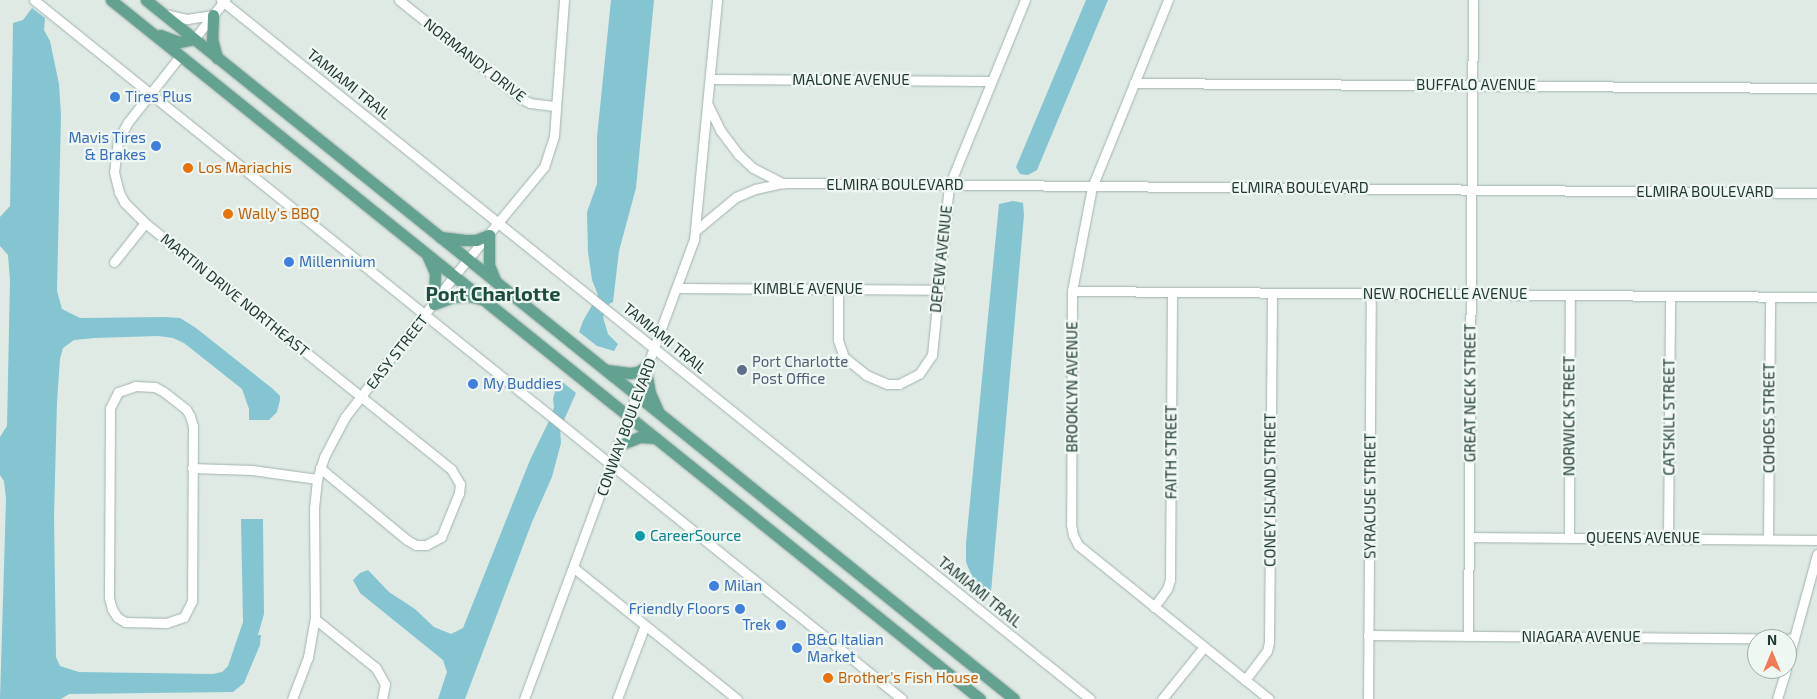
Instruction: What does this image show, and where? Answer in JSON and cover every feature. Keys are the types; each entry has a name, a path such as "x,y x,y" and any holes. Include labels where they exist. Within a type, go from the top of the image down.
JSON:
{"main road":[{"path":"111,0 980,699"},
{"path":"146,0 1014,699"},
{"path":"213,15 212,39 216,58"},
{"path":"151,32 179,42 194,39"},
{"path":"439,237 476,240 489,235 489,265 497,283"},
{"path":"428,255 436,273 434,304 453,297 468,296 484,300"},
{"path":"604,370 630,373 648,368 650,393 660,414"},
{"path":"619,444 640,436 656,438"}],"street":[{"path":"34,0 902,699"},
{"name":"NORMANDY DRIVE","path":"399,0 522,99 530,103 556,106"},
{"name":"EASY STREET","path":"292,699 308,657 314,619 314,508 320,468 340,424 454,276 538,175 549,157 554,136 564,0"},
{"name":"CONWAY BOULEVARD","path":"524,699 678,288 694,240 717,0"},
{"name":"DEPEW AVENUE","path":"838,289 839,349 844,357 866,375 887,384 910,380 927,365 932,355 949,186 1025,0"},
{"name":"BROOKLYN AVENUE","path":"1168,0 1092,187 1072,291 1071,524 1073,535 1078,545 1269,699"},
{"name":"GREAT NECK STREET","path":"1468,636 1473,0"},
{"path":"194,39 223,1"},
{"name":"TAMIAMI TRAIL","path":"223,1 1090,699"},
{"path":"163,14 187,19 213,15"},
{"name":"MARTIN DRIVE NORTHEAST","path":"180,56 122,131 113,161 119,192 131,210 145,223 451,469 460,484 456,502 442,537 426,546 416,545 407,540 320,468"},
{"name":"MALONE AVENUE","path":"710,79 991,81"},
{"name":"BUFFALO AVENUE","path":"1134,82 1817,88"},
{"name":"ELMIRA BOULEVARD","path":"707,103 720,130 739,155 754,168 783,183"},
{"name":"ELMIRA BOULEVARD","path":"695,231 736,197 755,189 783,183 1817,193"},
{"path":"114,262 145,223"},
{"name":"KIMBLE AVENUE","path":"678,288 939,290"},
{"name":"NEW ROCHELLE AVENUE","path":"1072,291 1817,297"},
{"name":"FAITH STREET","path":"1154,607 1168,588 1170,580 1172,292"},
{"name":"CONEY ISLAND STREET","path":"1245,680 1267,651 1269,642 1272,293"},
{"name":"SYRACUSE STREET","path":"1368,699 1371,294"},
{"name":"NORWICK STREET","path":"1568,538 1570,295"},
{"name":"CATSKILL STREET","path":"1668,538 1670,296"},
{"name":"COHOES STREET","path":"1768,539 1770,297"},
{"path":"135,386 155,387 186,409 192,426 192,468 192,602 189,610 176,622 125,622 117,617 112,609 109,598 110,408 118,392 135,386"},
{"path":"192,468 252,470 317,478"},
{"name":"QUEENS AVENUE","path":"1469,537 1817,540"},
{"path":"1797,629 1817,554"},
{"path":"574,568 737,699"},
{"path":"314,619 376,668 385,684 382,699"},
{"path":"617,699 644,625"},
{"name":"NIAGARA AVENUE","path":"1368,636 1747,639"},
{"path":"1162,699 1204,647"},
{"path":"1777,699 1783,679"}],"water":[{"path":"611,0 654,0 636,188 619,251 613,302 609,304 603,317 608,334 618,344 614,351 597,346 579,332 598,295 592,280 588,252 587,212 597,184 597,137"},
{"path":"1086,0 1108,0 1037,170 1028,175 1020,174 1016,167"},
{"path":"32,8 45,18 44,30 50,41 59,84 61,115 57,291 62,309 80,318 180,318 196,328 280,396 277,412 269,420 249,420 249,409 242,389 184,343 173,338 158,336 95,338 74,340 63,348 60,359 57,402 54,516 56,657 60,666 79,672 213,674 222,672 228,666 243,622 241,519 263,519 264,614 258,635 261,635 260,645 244,683 233,692 69,694 61,699 0,699 6,499 4,481 0,475 0,437 7,426 10,280 8,255 0,246 0,217 10,206 13,23 23,20"},
{"path":"1013,201 1023,203 1024,215 991,592 980,596 966,562 966,543 999,204"},
{"path":"560,380 576,393 560,429 561,443 552,477 532,522 465,699 438,699 447,672 443,660 360,593 353,580 360,573 368,570 389,592 415,609 434,627 451,634 463,628 530,460 549,421 554,407 553,399 557,384"}],"place":[{"name":"Tires Plus","path":"115,97"},
{"name":"Mavis Tires & Brakes","path":"156,146"},
{"name":"Los Mariachis","path":"188,168"},
{"name":"Wally's BBQ","path":"228,214"},
{"name":"Millennium","path":"289,262"},
{"name":"Port Charlotte Post Office","path":"742,370"},
{"name":"My Buddies","path":"473,384"},
{"name":"CareerSource","path":"640,536"},
{"name":"Milan","path":"714,586"},
{"name":"Friendly Floors","path":"740,609"},
{"name":"Trek","path":"781,625"},
{"name":"B&G Italian Market","path":"797,648"},
{"name":"Brother's Fish House","path":"828,678"}],"district":[{"name":"Port Charlotte","path":"493,293"}]}
